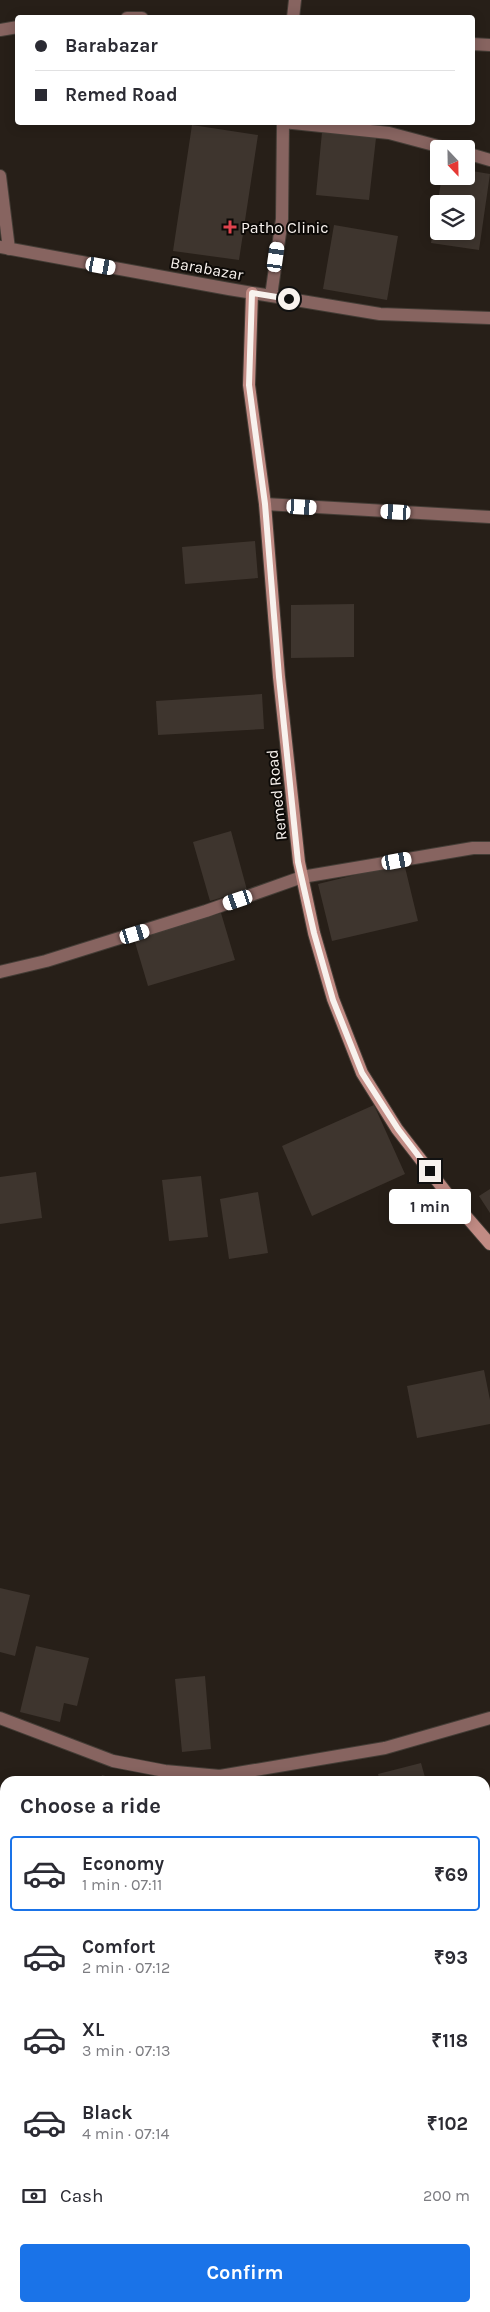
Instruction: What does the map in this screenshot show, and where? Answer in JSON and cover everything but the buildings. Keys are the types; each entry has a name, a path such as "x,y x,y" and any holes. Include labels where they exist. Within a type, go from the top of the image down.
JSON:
{"street":[{"path":"293,15 295,0"},
{"path":"0,30 15,28"},
{"path":"475,44 490,45"},
{"path":"271,296 282,218 283,125"},
{"path":"312,125 390,133 430,144"},
{"path":"475,156 490,160"},
{"path":"0,176 4,248"},
{"name":"Barabazar","path":"4,248 380,314 490,318"},
{"name":"Remed Road","path":"252,293 249,385 265,504 279,677 298,862 314,933 333,1000 362,1073 398,1129 490,1244"},
{"path":"265,504 490,517"},
{"path":"0,972 46,961 150,929 302,877 473,848 490,848"},
{"path":"0,1718 113,1761 166,1771 220,1776 385,1748 490,1718"}],"place":[{"name":"Patho Clinic","path":"230,227"}],"route":[{"path":"289,299 252,293 249,385 265,504 279,677 293,795 298,862 314,933 333,1000 362,1073 398,1129 430,1171"}]}
